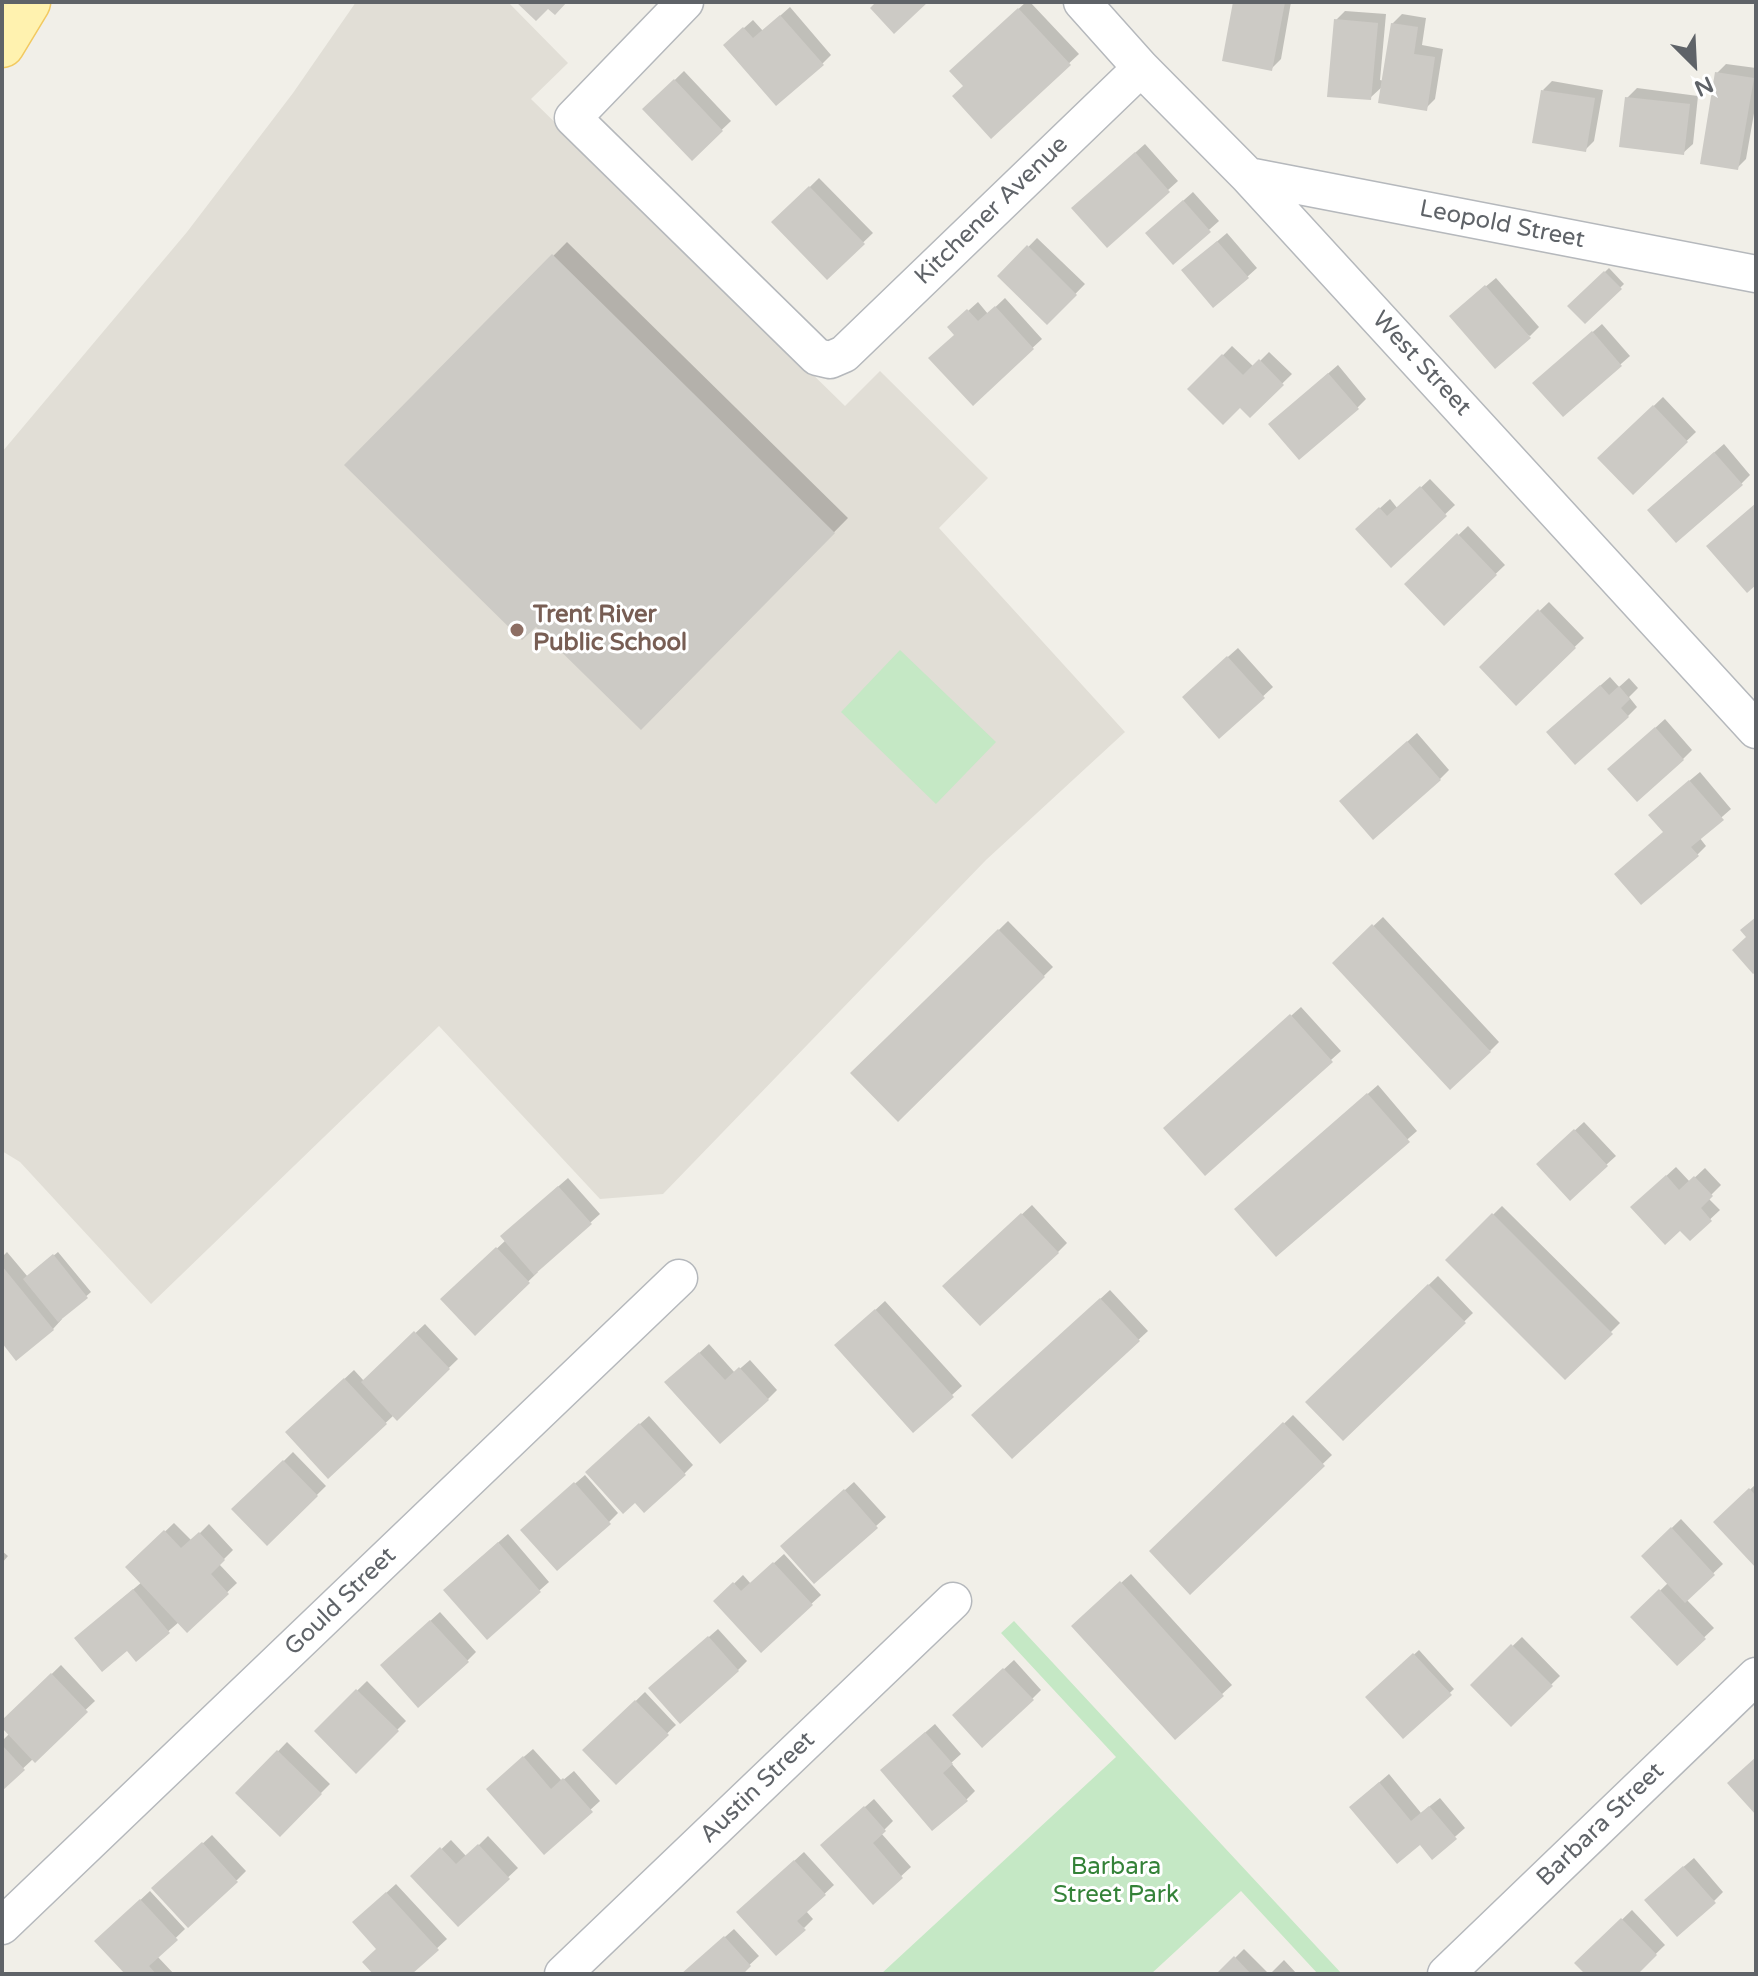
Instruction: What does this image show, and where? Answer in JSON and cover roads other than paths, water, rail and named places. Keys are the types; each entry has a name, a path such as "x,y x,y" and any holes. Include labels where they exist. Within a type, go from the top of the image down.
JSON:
{"main road":[{"path":"2,45 28,2"}],"street":[{"name":"Kitchener Avenue","path":"685,2 573,118 817,357 830,360 844,354 1141,68"},
{"name":"West Street","path":"1082,2 1141,68 1248,176 1756,730"},
{"name":"Leopold Street","path":"1248,176 1756,274"},
{"name":"Gould Street","path":"2,1926 679,1278"},
{"name":"Austin Street","path":"563,1974 953,1601"},
{"name":"Barbara Street","path":"1446,1974 1756,1676"}],"place":[{"name":"Trent River Public School","path":"517,630"}],"park label":[{"name":"Barbara Street Park","path":"1116,1882"}]}
